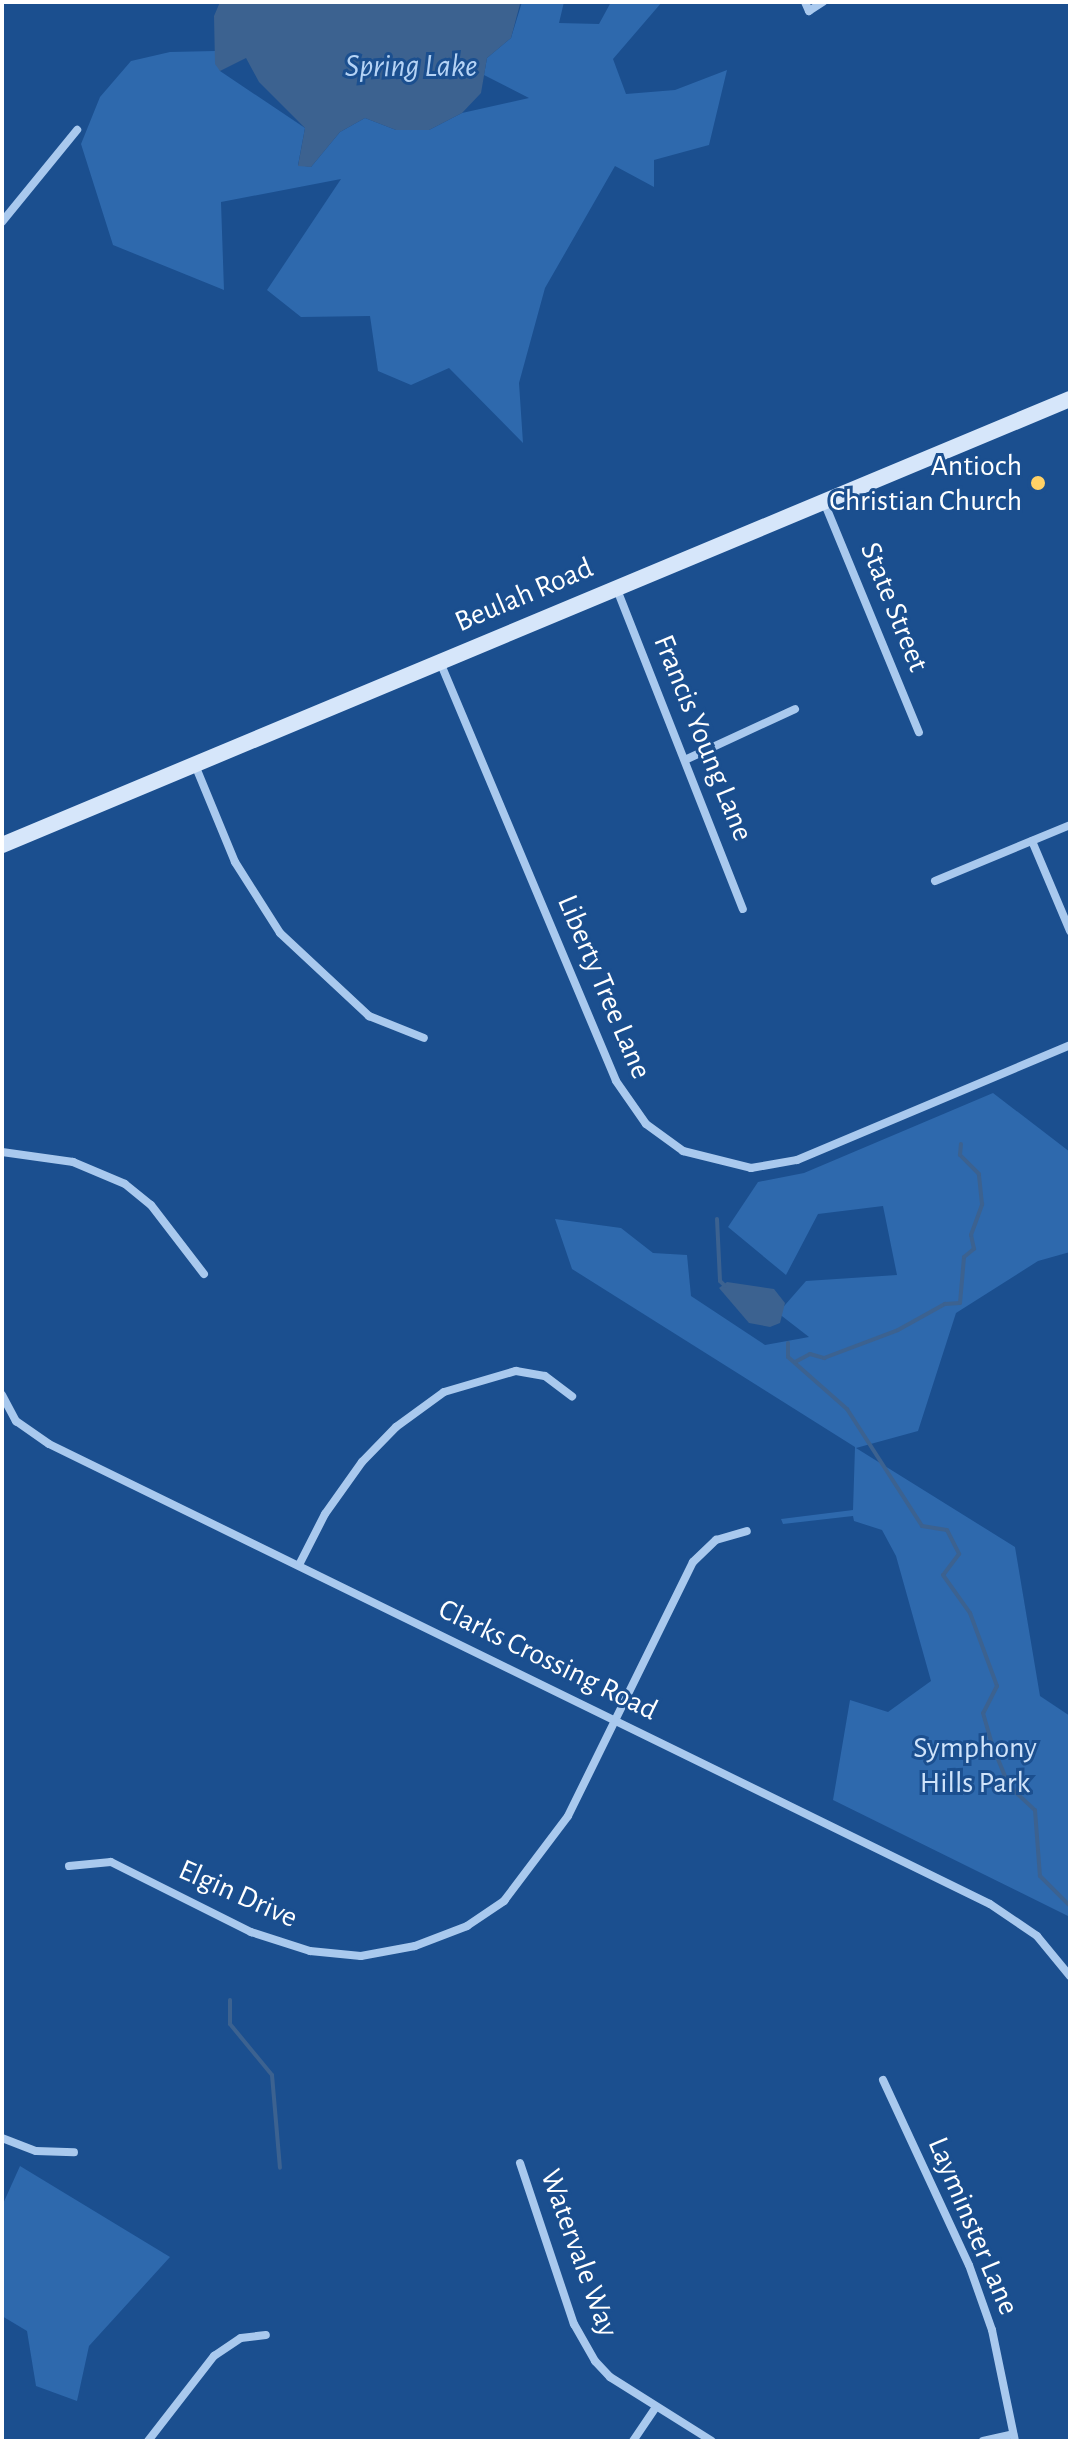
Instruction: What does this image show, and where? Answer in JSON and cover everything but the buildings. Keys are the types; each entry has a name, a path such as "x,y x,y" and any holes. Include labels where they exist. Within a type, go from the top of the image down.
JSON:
{"main road":[{"name":"Beulah Road","path":"2,845 1070,399"}],"street":[{"path":"807,7 823,2"},
{"path":"2,222 77,130"},
{"name":"State Street","path":"824,501 919,732"},
{"name":"Francis Young Lane","path":"616,586 687,759 743,909"},
{"name":"Liberty Tree Lane","path":"440,662 620,1089 646,1124 673,1145 726,1166 786,1163 1070,1045"},
{"path":"687,759 795,709"},
{"path":"194,764 235,862 267,918 369,1016 424,1038"},
{"path":"935,881 1070,825"},
{"path":"1032,841 1070,931"},
{"path":"2,1152 73,1162 125,1184 151,1205 204,1274"},
{"path":"300,1563 325,1514 362,1462 396,1427 444,1392 516,1371 545,1376 572,1396"},
{"name":"Clarks Crossing Road","path":"2,1395 16,1421 41,1440 300,1563 614,1721 990,1904 1037,1936 1070,1976"},
{"name":"Elgin Drive","path":"69,1866 111,1862 251,1932 310,1951 361,1956 415,1946 467,1926 513,1890 568,1816 693,1562 716,1540 747,1531"},
{"name":"Layminster Lane","path":"883,2080 969,2265 992,2330 1014,2438"},
{"path":"2,2138 36,2151 74,2152"},
{"name":"Watervale Way","path":"520,2163 583,2343 610,2377 712,2441"},
{"path":"148,2441 214,2356 241,2338 266,2335"},
{"path":"633,2441 656,2407"},
{"path":"983,2441 1014,2438"}],"green space":[{"path":"522,2 564,2 559,23 599,24 611,2 662,2 613,59 626,94 675,90 727,70 709,145 654,160 654,187 615,166 545,288 519,383 523,443 449,368 411,385 378,371 370,316 301,317 267,290 341,179 221,202 224,290 113,245 81,144 100,97 131,61 170,52 215,51 220,71 305,128 298,165 311,167 340,132 365,118 396,130 429,130 462,113 529,98 484,75 487,58 511,38"},
{"name":"Symphony Hills Park","path":"993,1093 1070,1152 1070,1252 1038,1261 956,1313 918,1431 856,1448 1015,1547 1040,1696 1070,1716 1070,1917 833,1800 850,1700 888,1712 931,1681 896,1556 882,1530 854,1521 853,1516 783,1524 781,1519 853,1510 855,1447 572,1269 555,1219 621,1228 653,1253 687,1255 691,1296 765,1345 809,1337 778,1313 806,1281 897,1275 883,1206 818,1214 786,1275 728,1227 758,1182 804,1173"},
{"path":"20,2166 170,2257 89,2346 77,2401 36,2386 27,2331 2,2316 2,2206"}],"water":[{"name":"Spring Lake","path":"220,2 520,4 511,38 487,58 481,93 462,113 429,130 396,130 365,118 340,132 311,167 298,166 305,128 259,82 246,58 220,71 215,64 214,16"},
{"path":"727,1282 774,1289 785,1303 780,1323 770,1327 749,1323 719,1288"}],"waterway":[{"path":"795,1362 810,1354 824,1358 898,1330 945,1304 960,1303 964,1257 974,1249 971,1235 982,1204 979,1174 960,1155 961,1144"},
{"path":"717,1219 720,1281 725,1286"},
{"path":"788,1343 788,1357 847,1409 922,1526 947,1530 959,1554 943,1575 970,1613 997,1686 983,1713 993,1747 1009,1786 1035,1810 1040,1876 1070,1906"},
{"path":"230,2000 230,2024 272,2075 280,2168"}],"place":[{"name":"Antioch Christian Church","path":"1038,483"}]}
